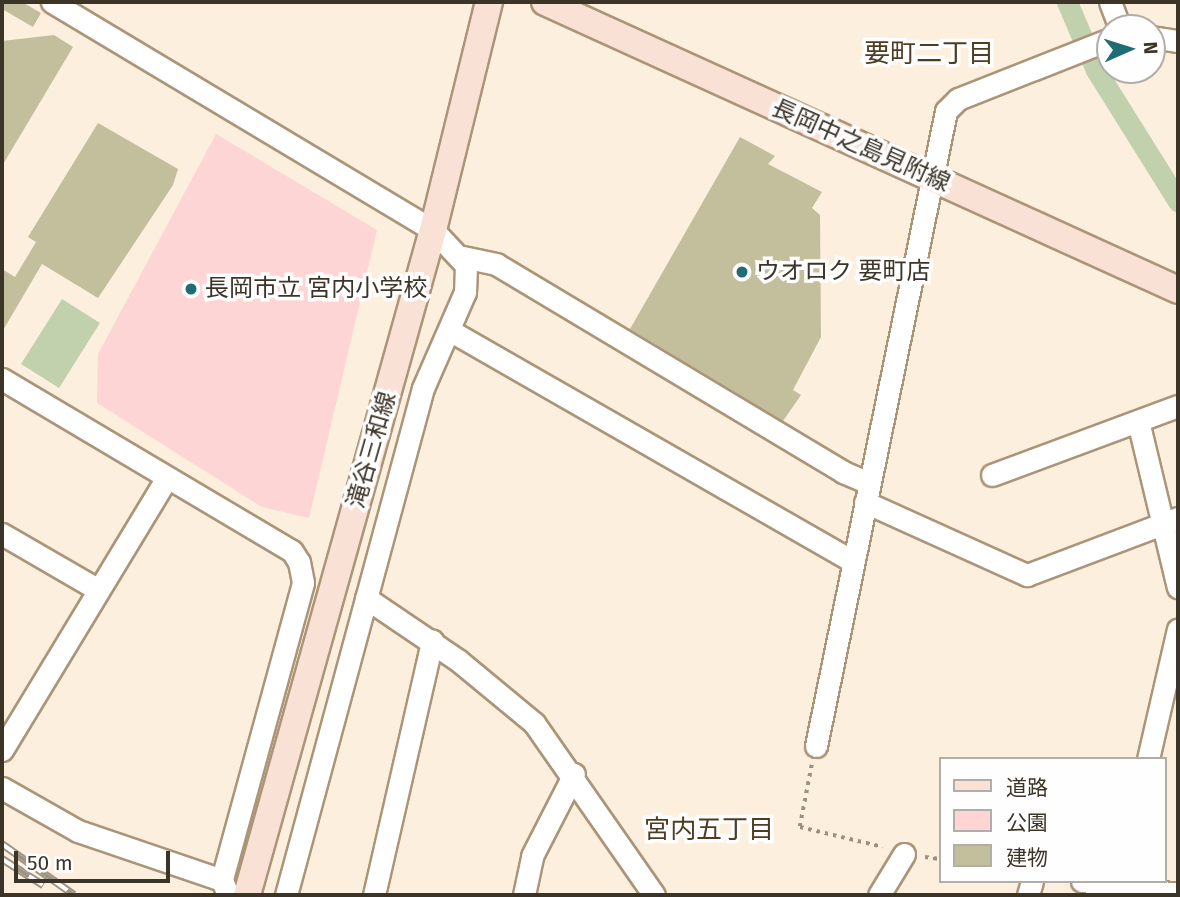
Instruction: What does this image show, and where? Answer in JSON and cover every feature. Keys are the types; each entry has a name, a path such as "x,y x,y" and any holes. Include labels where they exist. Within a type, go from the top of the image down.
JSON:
{"main road":[{"name":"滝谷三和線","path":"247,895 433,230 489,2"},
{"name":"長岡中之島見附線","path":"545,2 1178,290"}],"street":[{"path":"52,2 433,230 463,257 496,264 842,472 866,492 1027,575 1171,521"},
{"path":"816,747 851,560 946,111 958,99 1096,43"},
{"path":"286,895 423,388 466,284 463,257"},
{"path":"449,330 851,560"},
{"path":"2,379 292,551 303,583 225,888 78,831 2,788"},
{"path":"992,475 1178,406"},
{"path":"1138,421 1171,521 1178,587"},
{"path":"2,750 97,589 167,478"},
{"path":"2,534 97,589"},
{"path":"366,598 432,641 534,723 574,774 654,895"},
{"path":"1148,757 1178,629"},
{"path":"374,895 432,641"},
{"path":"524,895 532,856 574,774"},
{"path":"879,895 904,854"},
{"path":"1094,883 1178,894"}],"path":[{"path":"816,747 800,827 904,854 939,859"}],"green space":[{"path":"216,134 377,230 309,518 262,507 97,403 98,354"}],"shaded area":[{"path":"62,299 100,323 59,388 21,364"}],"building":[{"path":"2,2 22,2 41,13 33,27 2,9"},
{"path":"54,35 73,47 2,166 2,41"},
{"path":"98,123 178,169 173,185 98,298 42,264 2,332 2,269 15,277 36,242 28,237"},
{"name":"ウオロク 要町店","path":"740,137 775,156 768,164 822,192 812,208 820,215 821,337 793,390 801,395 783,421 630,329"}],"waterway":[{"path":"1067,2 1096,70 1178,201"}],"railway":[{"path":"2,844 74,895"},
{"path":"2,859 43,885"}],"place":[{"name":"ウオロク 要町店","path":"742,272"},
{"name":"長岡市立 宮内小学校","path":"191,289"}],"district":[{"name":"要町二丁目","path":"929,54"},
{"name":"宮内五丁目","path":"709,830"}]}
